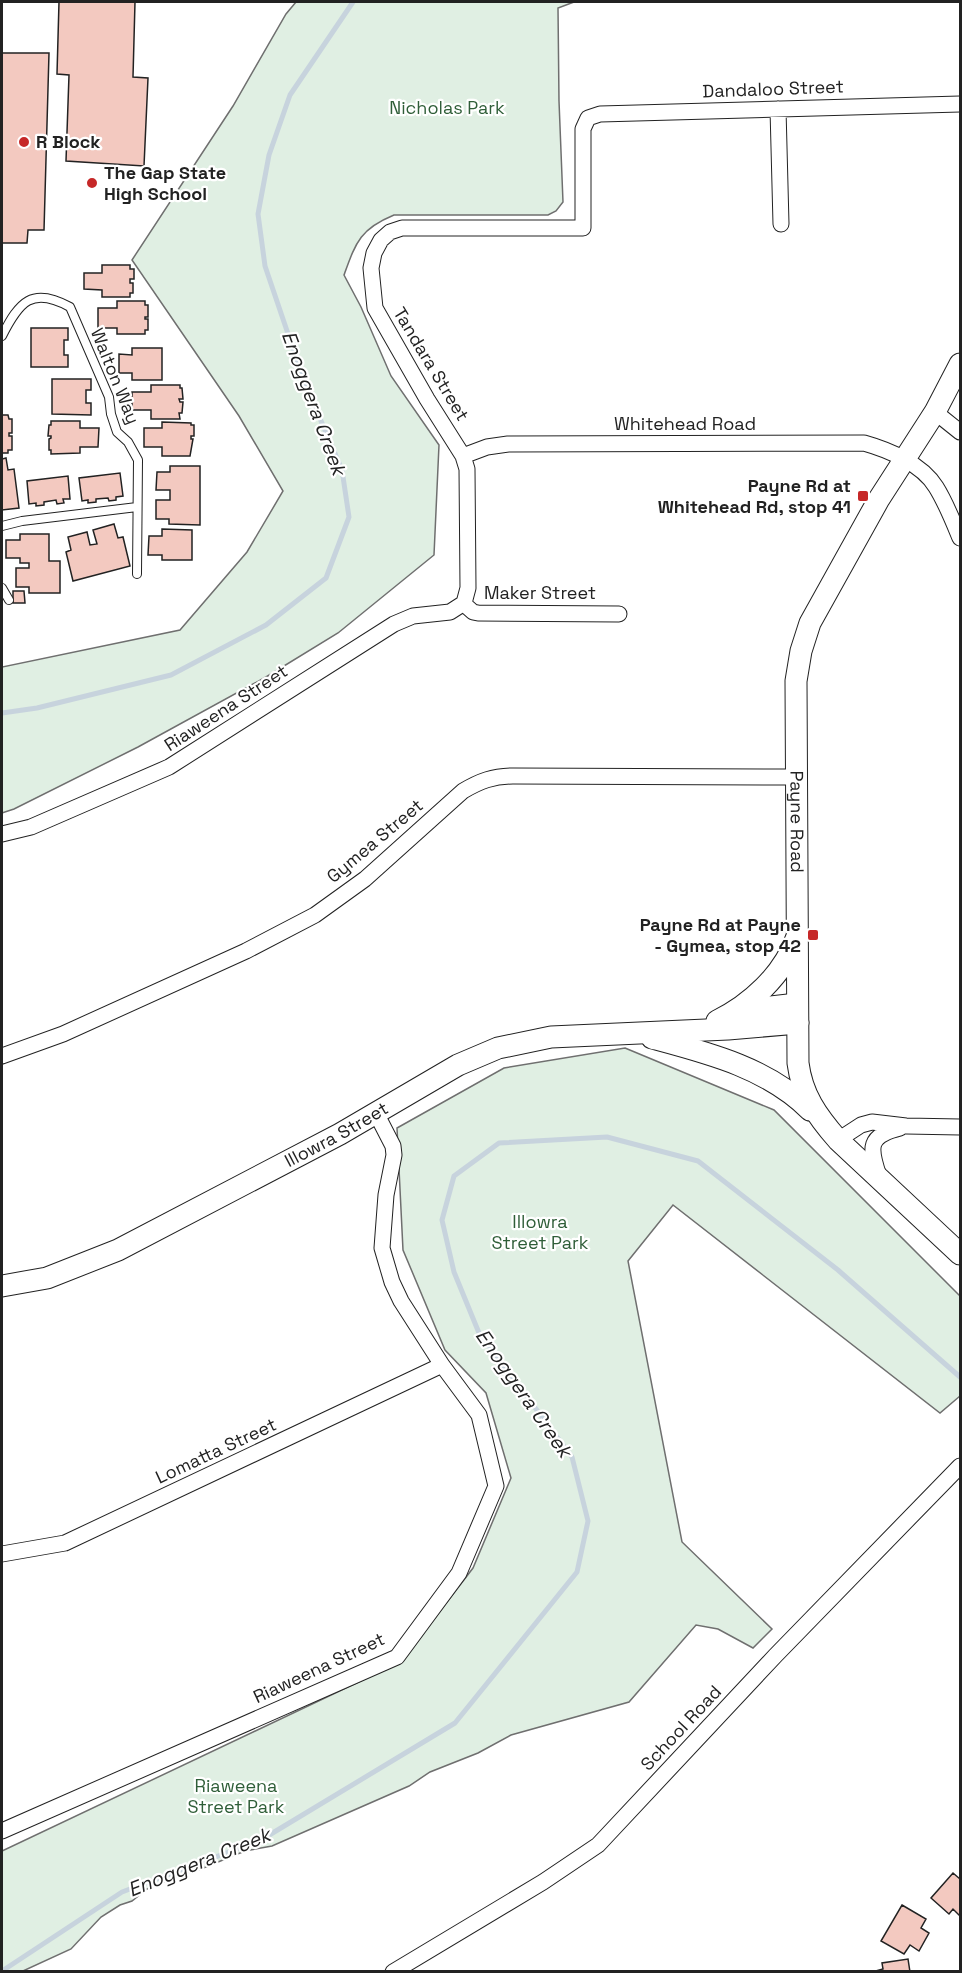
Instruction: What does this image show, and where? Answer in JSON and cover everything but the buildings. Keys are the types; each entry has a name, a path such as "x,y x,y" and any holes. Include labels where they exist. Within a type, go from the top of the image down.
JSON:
{"street":[{"name":"Dandaloo Street","path":"583,228 583,129 588,118 600,114 960,104"},
{"path":"778,109 781,224"},
{"name":"Tandara Street","path":"464,604 468,588 468,481 463,456 427,399 375,308 371,268 377,246 390,232 402,228 583,228"},
{"name":"Payne Road","path":"960,364 935,412 879,499 810,623 801,651 796,681 797,1013 800,1080 807,1099 821,1121 838,1140 960,1254"},
{"path":"935,412 960,432"},
{"name":"Whitehead Road","path":"463,456 487,447 508,444 864,443 885,449 929,477 960,538"},
{"name":"Maker Street","path":"464,604 473,612 478,613 619,614"},
{"name":"Riaweena Street","path":"2,834 31,827 169,767 394,624 413,616 450,612 464,604"},
{"name":"Gymea Street","path":"2,1056 63,1034 246,951 315,915 365,879 463,791 480,781 496,776 796,777"},
{"path":"717,1021 740,1008 769,981 791,953 798,934"},
{"name":"Illowra Street","path":"682,1031 745,1012 797,1013"},
{"name":"Illowra Street","path":"2,1286 47,1278 118,1250 376,1113 458,1065 498,1048 551,1037 728,1029 797,1013"},
{"path":"631,1033 726,1060 754,1071 792,1093 821,1121"},
{"name":"Riaweena Street","path":"2,1831 397,1657 459,1573 496,1486 479,1415 442,1365 401,1301 387,1267 382,1248 394,1155 393,1146 376,1113"},
{"path":"838,1140 861,1125 872,1122 906,1126 960,1127"},
{"path":"880,1179 872,1152 875,1142 884,1132 906,1126"},
{"name":"Lomatta Street","path":"2,1554 65,1543 442,1365"},
{"name":"School Road","path":"393,1971 543,1882 598,1845 775,1656 960,1466"}],"lane":[{"name":"Walton Way","path":"2,336 16,310 29,299 49,297 70,307 110,397 111,414 117,432 128,442 138,460 137,574"},
{"path":"2,526 22,521 137,507"},
{"path":"2,588 9,600"}],"green space":[{"name":"Nicholas Park","path":"296,2 574,2 558,8 563,202 556,211 548,215 394,215 366,231 356,245 344,275 361,307 391,376 439,445 434,555 338,633 266,677 138,747 2,813 2,667 180,630 247,552 283,491 239,416 132,260 233,106 286,14"},
{"path":"625,1048 774,1110 960,1296 960,1396 940,1413 673,1205 628,1261 682,1542 772,1629 753,1648 718,1629 696,1625 629,1702 511,1735 478,1753 430,1772 409,1786 272,1846 245,1851 147,1889 132,1901 120,1905 101,1917 71,1949 23,1971 2,1971 2,1851 401,1662 473,1568 511,1478 486,1393 445,1350 403,1250 397,1128 504,1068"}],"waterway":[{"name":"Enoggera Creek","path":"2,713 37,708 171,675 266,625 326,578 349,517 342,470 304,381 265,266 258,214 269,155 290,95 353,2"},
{"name":"Enoggera Creek","path":"2,1971 122,1892 261,1840 455,1723 577,1572 588,1521 572,1457 479,1333 454,1272 442,1220 454,1176 499,1143 607,1137 698,1161 838,1270 960,1377"}],"place":[{"name":"R Block","path":"24,142"},
{"name":"The Gap State High School","path":"92,183"},
{"name":"Payne Rd at Whitehead Rd, stop 41","path":"863,496"},
{"name":"Payne Rd at Payne - Gymea, stop 42","path":"813,935"}],"park label":[{"name":"Illowra Street Park","path":"540,1232"},
{"name":"Riaweena Street Park","path":"236,1796"}]}
